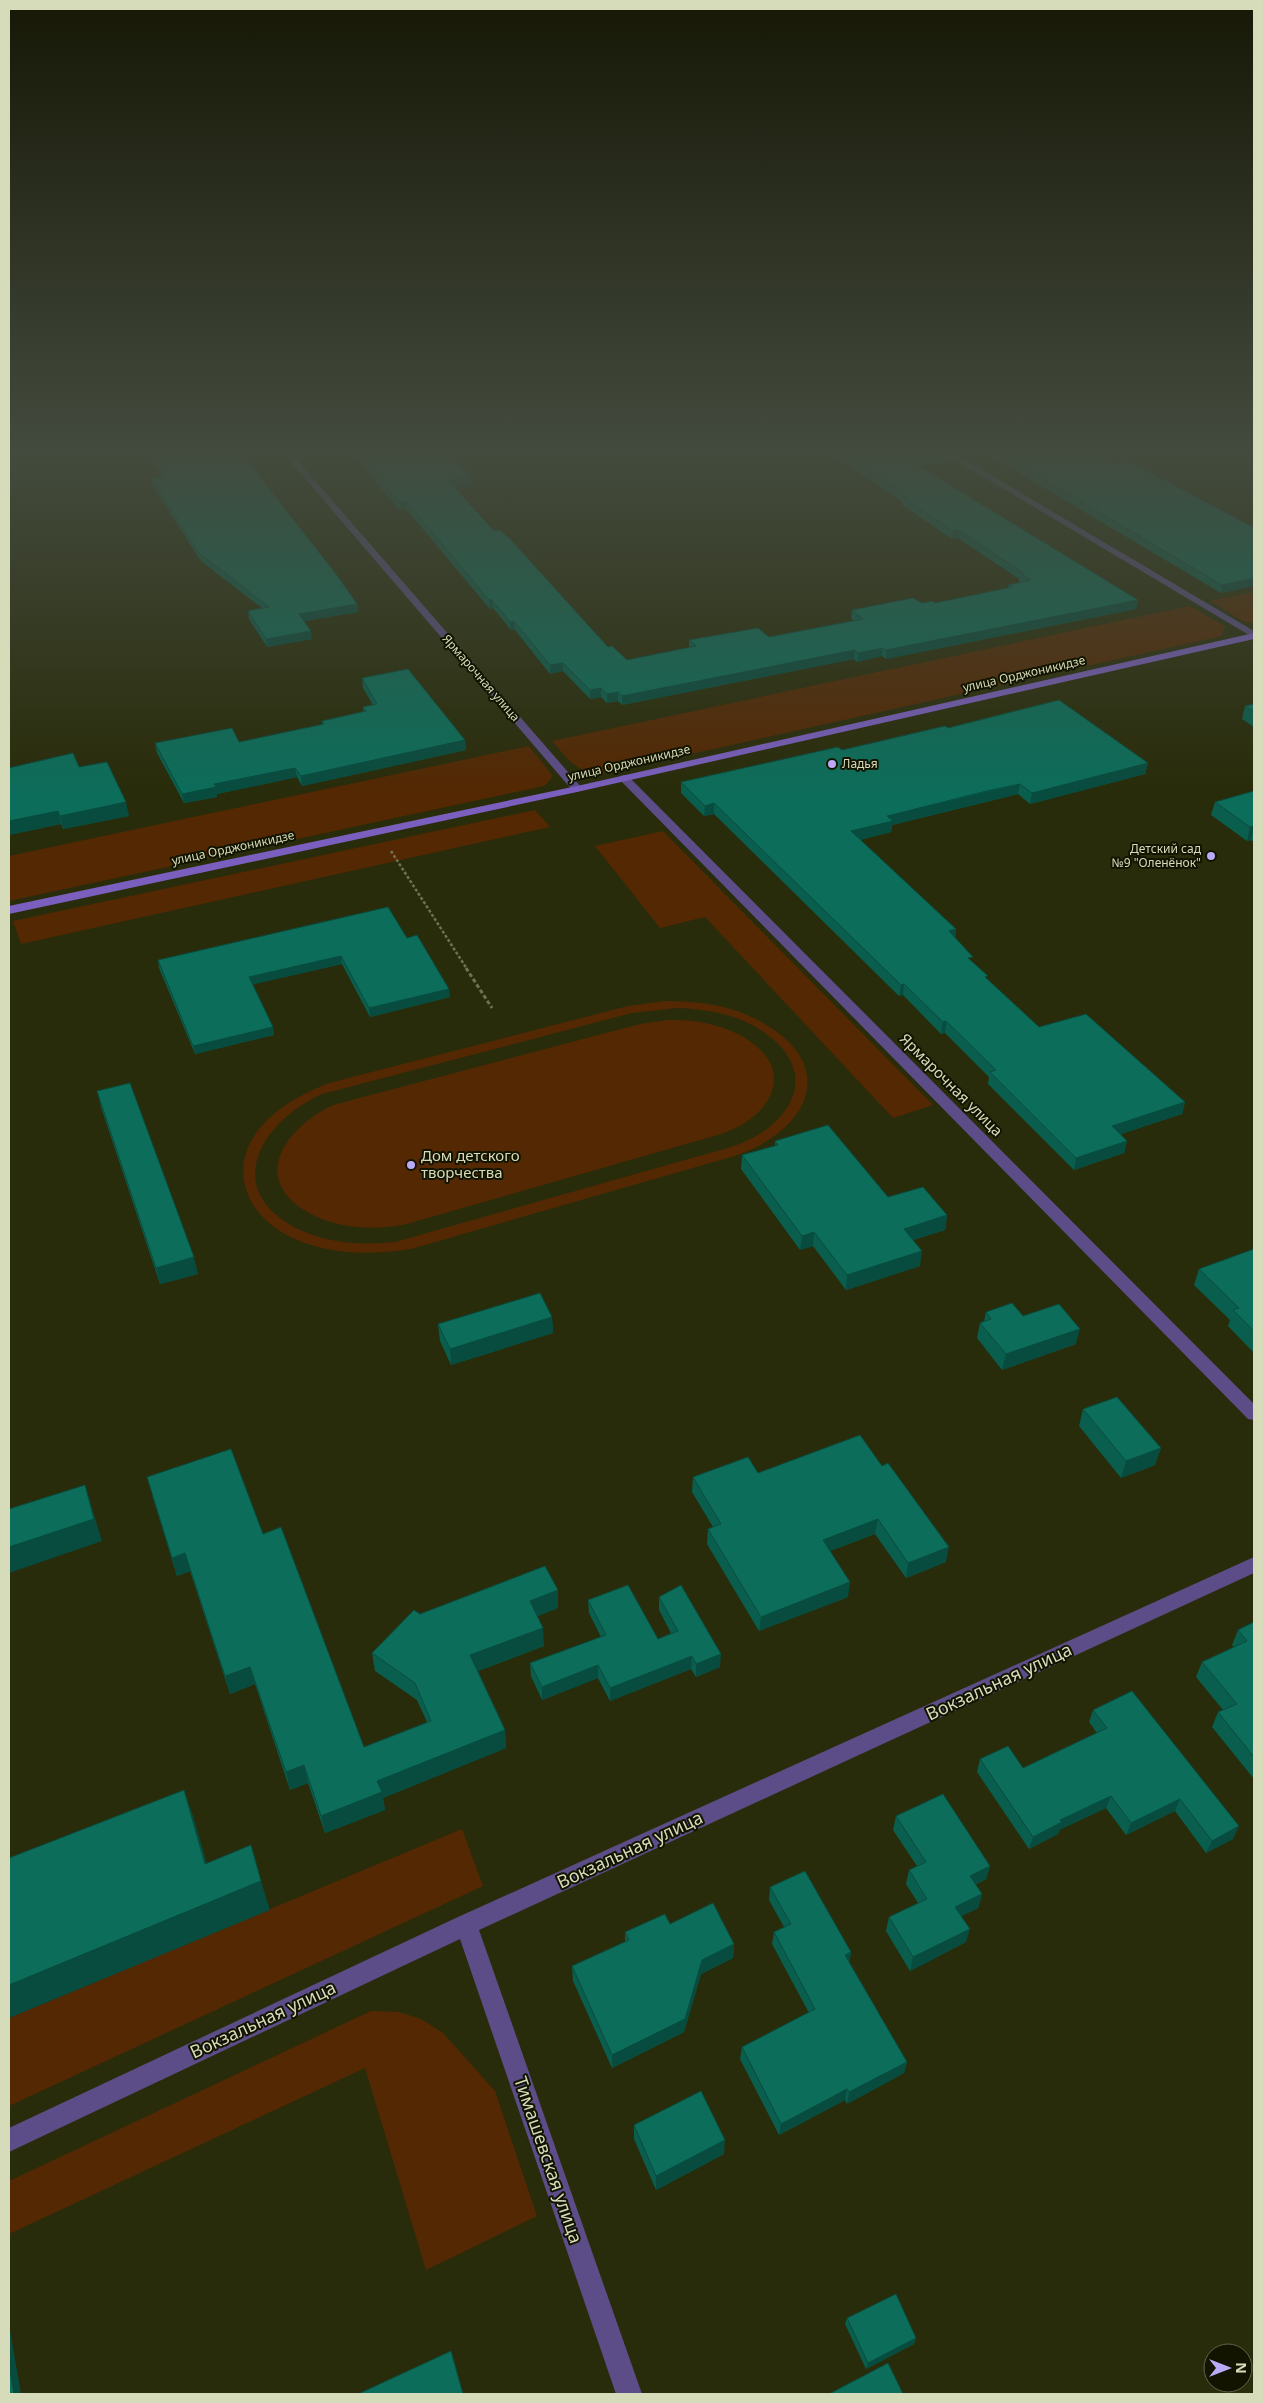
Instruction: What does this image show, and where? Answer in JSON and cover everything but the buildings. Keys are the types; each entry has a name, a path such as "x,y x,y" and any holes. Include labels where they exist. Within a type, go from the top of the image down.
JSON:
{"main road":[{"name":"улица Орджоникидзе","path":"9,910 577,789 1254,635"}],"street":[{"name":"Ярмарочная улица","path":"385,566 577,789"},
{"path":"1138,566 1254,635"},
{"name":"Ярмарочная улица","path":"624,778 1254,1414"},
{"name":"Вокзальная улица","path":"9,2140 466,1925 1254,1565"},
{"name":"Тимашевская улица","path":"466,1925 629,2394"}],"path":[{"path":"378,831 492,1008"}],"shaded area":[{"path":"1254,592 1254,624 1243,621 1210,601"},
{"path":"1190,606 1225,626 1222,636 601,774 584,770 573,764 552,741"},
{"path":"529,746 552,775 551,779 544,786 9,901 9,856"},
{"path":"535,810 550,827 21,944 13,921"},
{"path":"663,831 933,1105 893,1118 705,917 660,928 595,846"},
{"path":"665,1001 702,1003 727,1008 761,1022 786,1039 801,1057 807,1076 806,1095 797,1113 783,1129 763,1144 738,1155 411,1249 367,1253 337,1251 309,1244 277,1229 263,1217 252,1203 245,1187 243,1170 246,1154 254,1137 267,1120 288,1103 304,1094 329,1083 628,1006","holes":["677,1008 710,1011 742,1020 752,1025 781,1047 792,1064 795,1081 792,1098 783,1113 770,1127 752,1138 731,1147 395,1242 349,1243 316,1236 279,1217 263,1199 256,1180 257,1161 265,1141 280,1123 299,1107 322,1094 632,1013"]},
{"path":"668,1020 688,1020 727,1029 745,1038 761,1051 771,1065 774,1079 772,1092 753,1117 738,1127 721,1134 403,1225 367,1228 332,1222 309,1213 291,1200 280,1185 277,1170 281,1155 289,1140 301,1126 333,1105 640,1024"},
{"path":"462,1829 483,1886 9,2106 9,2018"},
{"path":"371,2011 399,2012 421,2019 443,2033 495,2091 537,2216 426,2270 365,2068 9,2234 9,2181"}],"place":[{"name":"Ладья","path":"832,764"},
{"name":"Детский сад №9 \"Оленёнок\"","path":"1211,856"},
{"name":"Дом детского творчества","path":"411,1165"}]}
